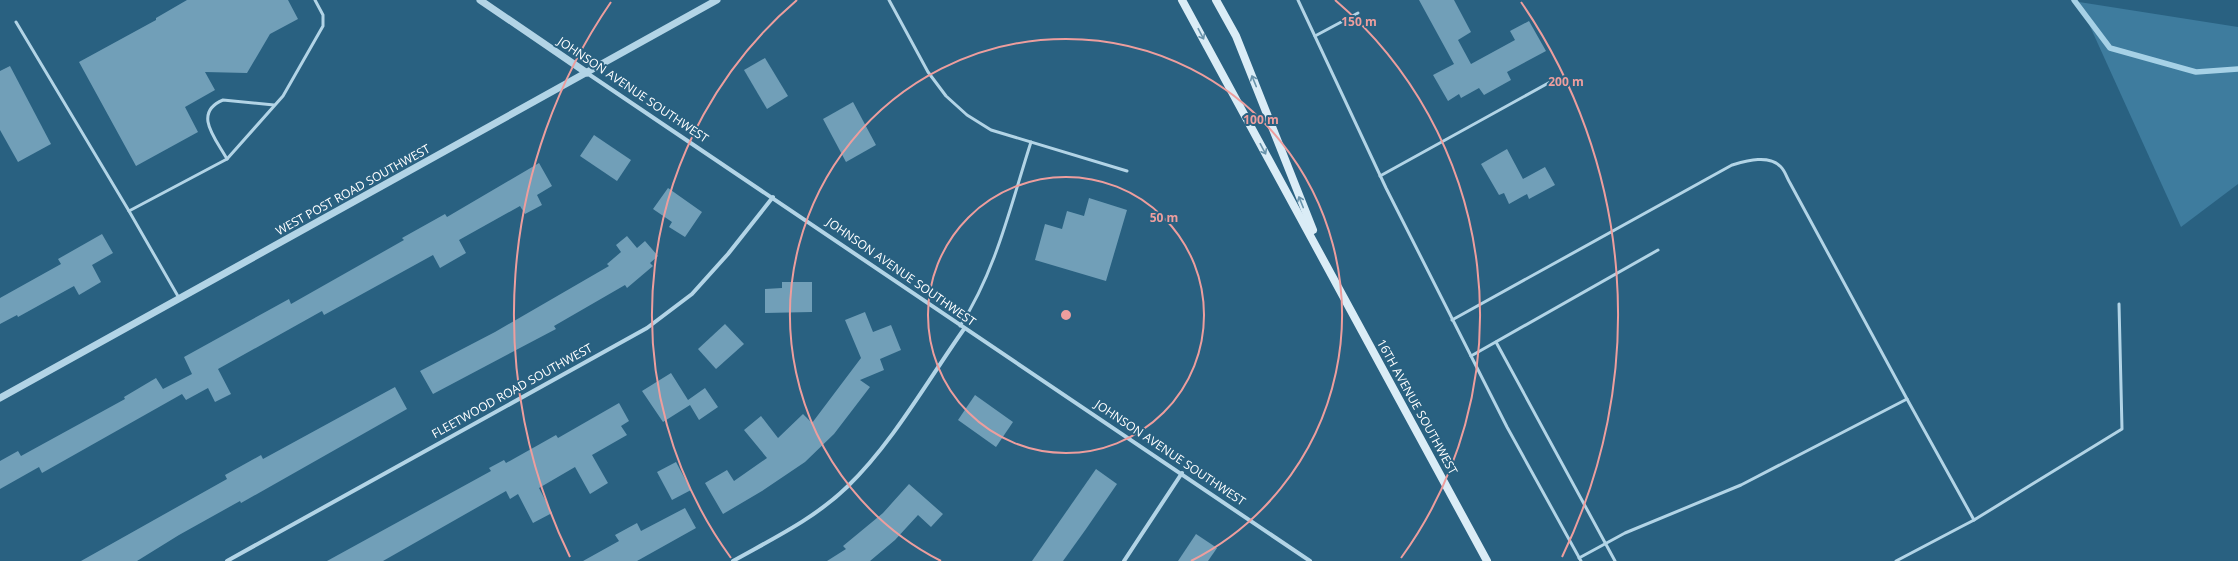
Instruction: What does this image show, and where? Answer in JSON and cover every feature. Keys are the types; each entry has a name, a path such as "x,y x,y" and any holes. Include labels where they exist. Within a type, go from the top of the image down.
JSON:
{"main road":[{"name":"16TH AVENUE SOUTHWEST","path":"1182,0 1487,561"},
{"name":"16TH AVENUE SOUTHWEST","path":"1216,0 1236,36 1326,265"}],"street":[{"name":"JOHNSON AVENUE SOUTHWEST","path":"480,0 773,197 962,328 1182,473 1310,561"},
{"name":"WEST POST ROAD SOUTHWEST","path":"0,398 717,0"},
{"name":"FLEETWOOD ROAD SOUTHWEST","path":"227,561 647,328 692,294 728,254 773,197"},
{"path":"733,561 798,525 847,487 888,439 962,328"},
{"path":"1124,561 1182,473"}],"lane":[{"path":"129,211 228,159 283,96 323,26 323,15 315,0"},
{"path":"889,0 928,72 946,96 967,115 991,130 1126,171"},
{"path":"1298,0 1380,176 1452,320 1507,427 1580,560 1625,533 1741,485 1907,399"},
{"path":"1315,36 1358,13"},
{"path":"16,22 180,298"},
{"path":"1380,176 1552,81"},
{"path":"228,159 209,126 206,117 208,110 215,103 223,100 274,105"},
{"path":"962,328 986,280 1032,142"},
{"path":"1452,320 1732,165 1750,160 1767,160 1780,166 1790,183 1974,520"},
{"path":"1471,356 1658,250"},
{"path":"1896,561 1974,520 2122,429 2119,304"},
{"path":"1496,342 1615,561"}],"shaded area":[{"path":"2079,2 2238,27 2238,184 2181,227"}],"building":[{"path":"187,0 288,0 298,19 270,34 247,73 205,72 215,90 185,107 198,132 136,166 79,62 156,20 156,18"},
{"path":"1419,0 1454,0 1471,32 1458,40 1471,64 1515,40 1510,31 1529,21 1546,51 1507,72 1511,80 1484,95 1479,88 1461,98 1459,94 1448,101 1433,75 1454,64"},
{"path":"765,58 788,96 767,109 744,70"},
{"path":"10,66 51,144 18,162 0,130 0,71"},
{"path":"853,102 876,145 846,162 823,119"},
{"path":"594,135 631,160 617,181 580,156"},
{"path":"1507,149 1523,179 1545,167 1555,185 1529,199 1527,194 1509,204 1504,193 1499,195 1481,164"},
{"path":"539,163 552,186 537,195 542,205 525,214 520,206 459,240 466,253 440,268 433,255 324,315 322,311 218,369 231,394 215,402 208,388 186,400 182,394 42,473 39,467 0,489 0,461 18,451 21,456 125,399 124,397 156,378 163,389 192,374 184,357 289,299 291,304 404,240 402,238 445,214 447,217"},
{"path":"668,188 702,212 685,237 669,227 672,222 653,209"},
{"path":"1089,198 1127,210 1106,281 1035,260 1045,224 1062,229 1067,211 1084,216"},
{"path":"102,234 113,253 92,265 101,282 79,295 74,286 18,317 17,315 0,324 0,298 61,264 58,259"},
{"path":"627,236 637,248 645,241 658,256 650,263 653,266 627,288 625,285 554,326 556,329 433,394 420,371 495,332 609,266 607,264 621,252 616,245"},
{"path":"782,282 812,282 812,312 765,313 765,289 782,288"},
{"path":"865,312 873,332 891,325 901,350 880,359 884,370 860,380 870,387 834,434 805,462 762,491 723,514 705,483 727,470 734,481 767,458 744,430 761,416 778,438 803,414 812,423 861,358 845,320"},
{"path":"725,324 744,344 716,369 698,349"},
{"path":"671,373 688,400 705,388 718,407 699,420 690,405 663,422 642,391"},
{"path":"395,387 407,409 241,503 240,501 179,535 137,561 81,561 227,479 225,475 261,455 263,459"},
{"path":"975,395 1013,422 996,447 958,420"},
{"path":"619,403 629,421 621,426 627,435 592,455 608,483 590,494 575,467 539,488 552,513 533,523 518,494 510,499 506,491 383,561 327,561 491,471 489,468 504,460 506,463 556,435 558,438"},
{"path":"676,462 691,490 672,500 657,472"},
{"path":"1096,469 1117,484 1086,529 1063,561 1032,561"},
{"path":"909,484 943,514 931,527 918,515 895,540 870,561 827,561 846,549 843,546 883,513"},
{"path":"685,508 696,528 637,561 583,561 619,541 615,535 637,523 641,531"},
{"path":"1196,534 1217,548 1208,561 1178,561"}],"waterway":[{"path":"2074,0 2110,48 2196,72 2238,69"}]}
